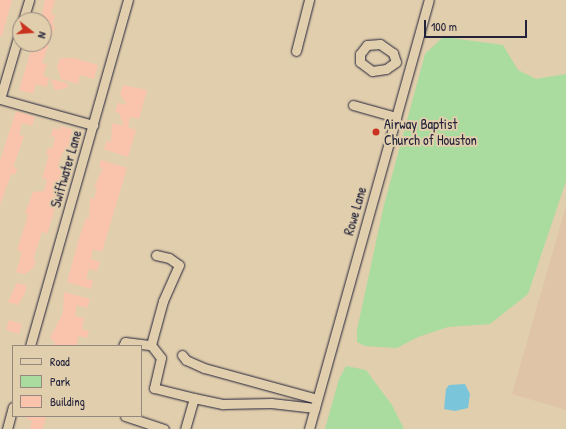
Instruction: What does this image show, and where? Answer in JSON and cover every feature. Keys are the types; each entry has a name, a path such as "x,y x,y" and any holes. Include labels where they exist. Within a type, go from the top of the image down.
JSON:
{"street":[{"path":"25,12 29,0"},
{"name":"Swiftwater Lane","path":"30,345 128,0"},
{"path":"296,51 309,0"},
{"name":"Rowe Lane","path":"309,429 429,0"},
{"path":"14,52 0,99 93,126"},
{"path":"396,62 410,66"},
{"path":"353,105 396,117"},
{"path":"151,345 163,301 179,265 169,258 156,255"},
{"path":"124,345 125,342 151,345 160,358 154,388 223,404 316,404"},
{"path":"182,355 186,360 204,368 316,404"},
{"path":"185,429 194,398"},
{"path":"7,429 12,411"},
{"path":"128,417 164,429"}],"shaded area":[{"path":"566,206 566,410 512,394"}],"green space":[{"path":"443,37 503,45 518,70 536,79 566,74 566,181 528,294 490,324 448,327 418,337 397,348 365,346 357,342 357,330 384,205 425,54"},
{"path":"346,366 366,370 392,405 404,429 325,429 339,379"}],"water":[{"path":"465,384 470,394 468,408 455,411 444,409 446,389 449,385"}],"building":[{"path":"0,0 12,0 2,36 0,36"},
{"path":"45,0 55,0 52,12 43,12"},
{"path":"52,14 55,15 52,25"},
{"path":"52,25 55,26 52,35"},
{"path":"31,52 46,52 42,63 47,64 43,76 49,78 47,87 36,84 33,94 19,90"},
{"path":"60,58 74,58 98,65 94,79 80,75 78,84 61,79 57,67"},
{"path":"51,79 67,83 68,88 55,90"},
{"path":"123,85 147,90 139,119 130,117 128,127 136,130 128,157 104,149 107,141 111,142 112,123 124,126 119,113 115,112 118,103 127,105 120,94"},
{"path":"16,111 35,117 32,126 22,123 19,135 24,136 13,167 17,168 15,175 11,174 0,205 0,161"},
{"path":"60,126 72,129 67,152 63,151 58,167 64,169 56,188 61,189 47,234 42,232 33,260 36,260 34,267 25,274 16,272 22,252 17,250 28,215 25,213 33,192 44,191 47,180 42,178 49,155 46,155 48,148 52,149 55,137 51,136 53,128 60,130"},
{"path":"101,160 127,168 102,252 93,249 91,259 100,262 97,271 89,269 86,279 93,280 91,289 67,282 80,235 86,218 89,219 90,198 94,199 97,188 94,187 103,168 99,167"},
{"path":"17,283 26,285 26,291 18,305 8,302"},
{"path":"64,292 90,299 87,308 77,305 75,316 84,318 82,329 89,331 87,338 79,336 76,345 54,345 55,342 50,338 63,313"},
{"path":"9,320 22,324 19,334 6,330"},
{"path":"24,417 46,417 43,429 30,429 32,421"}],"place":[{"name":"Airway Baptist Church of Houston","path":"376,132"}]}
